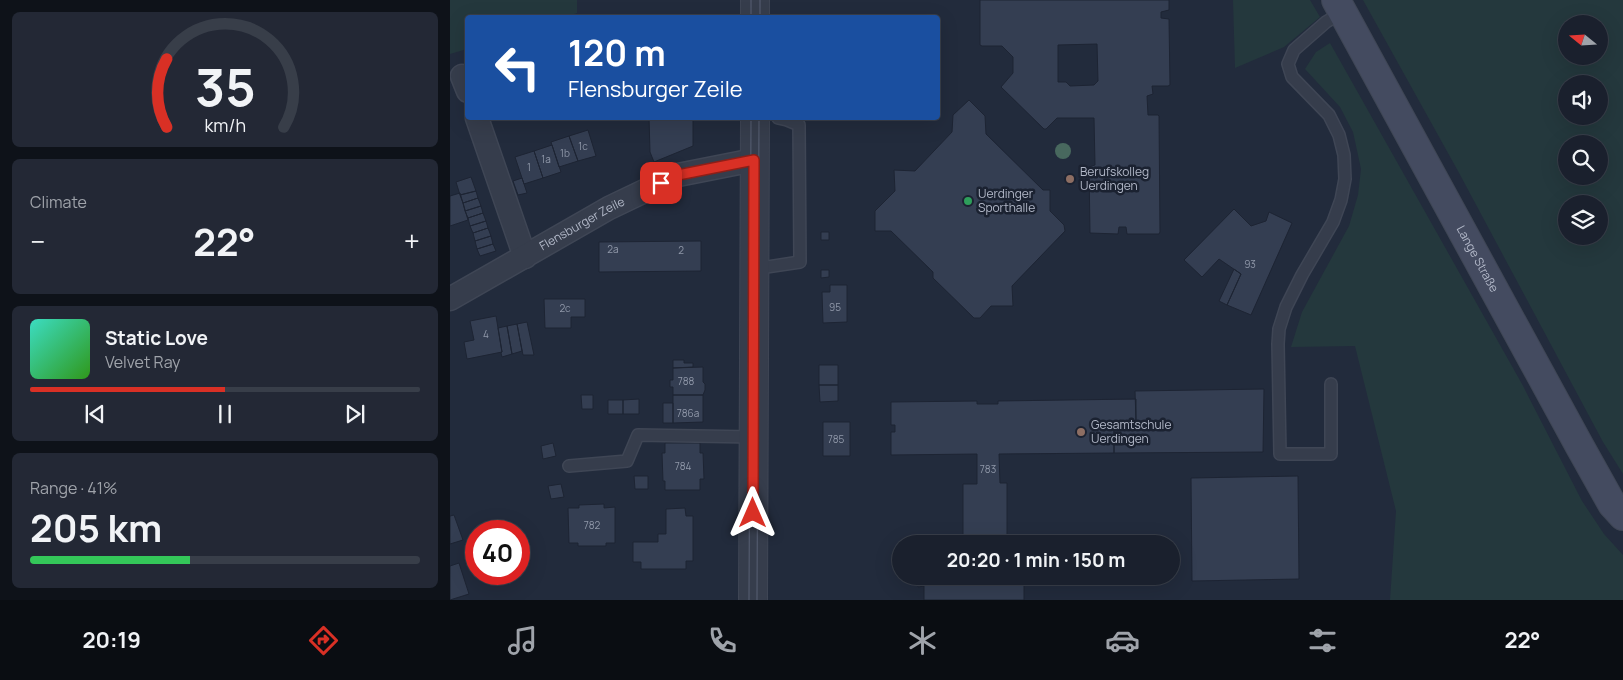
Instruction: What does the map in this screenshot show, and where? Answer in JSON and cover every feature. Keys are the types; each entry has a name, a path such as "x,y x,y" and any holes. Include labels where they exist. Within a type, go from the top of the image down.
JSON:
{"main road":[{"name":"Lange Straße","path":"1339,6 1579,445 1612,504 1623,516"}],"street":[{"path":"755,0 755,15"},
{"name":"Flensburger Zeile","path":"478,120 525,256"},
{"path":"752,600 754,160 762,120"},
{"name":"Flensburger Zeile","path":"450,299 608,208 678,175 754,160"}],"lane":[{"path":"1331,384 1331,454 1280,454 1279,329 1286,307 1302,274 1333,222 1341,200 1345,179 1344,155 1339,135 1329,115 1292,77 1288,64 1294,50 1326,22 1339,6"},
{"path":"754,269 800,262 799,125 787,120"},
{"path":"569,466 627,461 638,435 754,437"}],"green space":[{"path":"450,0 577,0 577,13 571,15 465,15 465,50 450,54"},
{"path":"1233,0 1310,0 1320,17 1284,47 1235,68"},
{"path":"1363,0 1623,0 1623,474 1603,442 1458,171"},
{"path":"1330,43 1522,384 1582,501 1604,534 1623,555 1623,600 1390,600 1396,511 1355,346 1291,347 1302,312 1349,226 1358,195 1361,169 1353,132 1340,107 1305,69 1316,52"}],"building":[{"path":"980,0 1169,0 1169,10 1161,12 1161,18 1169,19 1170,85 1152,86 1153,94 1147,96 1148,115 1159,116 1159,234 1127,234 1126,227 1119,227 1118,234 1090,233 1089,167 1095,165 1094,118 1057,118 1044,129 1001,87 1013,73 1013,57 1002,46 980,45","holes":["1097,44 1098,81 1094,85 1070,86 1066,82 1058,82 1058,45"]},
{"name":"Uerdinger Sporthalle","path":"969,100 985,116 986,134 1043,190 1050,190 1050,211 1064,225 1065,231 1012,286 1013,306 991,306 980,318 974,318 933,278 933,272 891,231 875,231 875,211 895,191 894,170 915,171 952,132 953,115"},
{"path":"649,120 693,120 693,146 654,162 650,152"},
{"path":"588,130 596,156 578,161 569,136"},
{"path":"569,136 578,161 559,167 551,142"},
{"path":"552,145 561,172 543,178 534,151"},
{"path":"534,151 543,178 524,184 515,157"},
{"path":"471,177 476,191 460,195 456,182"},
{"path":"522,178 527,193 518,195 513,181"},
{"path":"476,191 478,198 463,203 460,195"},
{"path":"460,193 468,220 450,226 450,196"},
{"path":"478,198 481,206 465,211 463,203"},
{"path":"481,206 483,213 468,218 465,211"},
{"path":"1234,209 1251,226 1266,221 1269,212 1292,223 1251,315 1227,305 1241,274 1219,259 1202,277 1184,260"},
{"path":"483,213 486,221 470,226 468,218"},
{"path":"486,221 488,228 473,233 470,226"},
{"path":"488,228 491,236 475,241 473,233"},
{"path":"821,232 829,232 829,240 821,240"},
{"path":"491,236 493,244 477,249 475,241"},
{"path":"701,241 701,271 599,272 599,242"},
{"path":"493,244 496,251 480,256 477,249"},
{"path":"1234,269 1241,274 1227,305 1219,301"},
{"path":"821,270 829,270 829,277 821,278"},
{"path":"830,285 847,285 847,322 823,323 822,292 830,292"},
{"path":"544,299 585,299 585,317 571,317 571,328 545,328"},
{"path":"496,316 502,352 467,359 464,342 474,340 470,321"},
{"path":"527,322 534,355 523,355 517,324"},
{"path":"517,324 522,351 512,354 507,326"},
{"path":"507,326 512,354 502,357 498,328"},
{"path":"673,360 684,360 684,363 693,363 693,367 673,368"},
{"path":"819,365 838,365 838,385 819,385"},
{"path":"703,367 705,390 703,395 673,395 673,387 670,387 670,380 673,380 673,368"},
{"path":"819,385 838,385 838,401 820,402"},
{"path":"1264,389 1263,452 1114,453 1114,423 1136,422 1135,391"},
{"path":"581,395 593,395 593,409 582,409"},
{"path":"673,395 703,395 703,422 673,423"},
{"path":"639,399 639,414 623,414 623,400"},
{"path":"1136,399 1136,422 1114,423 1114,453 999,454 1000,483 1007,483 1007,535 963,535 963,484 977,484 977,454 891,455 891,432 895,432 895,425 891,425 891,402 977,401 977,404 998,404 998,401"},
{"path":"608,400 623,400 623,414 608,414"},
{"path":"663,403 673,403 673,423 663,423"},
{"path":"823,422 850,422 850,456 823,456"},
{"path":"553,443 556,456 543,459 541,446"},
{"path":"665,443 700,443 700,453 703,453 704,479 700,479 700,490 665,490 662,453 665,453"},
{"path":"634,476 648,476 648,489 635,489"},
{"path":"1298,476 1299,579 1192,581 1191,478"},
{"path":"561,484 564,497 551,499 548,486"},
{"path":"604,504 604,508 615,507 615,543 606,543 606,546 578,546 578,543 569,543 568,508 579,508 579,505"},
{"path":"685,508 686,516 693,516 693,561 686,561 686,569 641,569 641,562 633,562 633,542 658,542 658,534 666,534 666,509"},
{"path":"454,515 463,540 450,544 450,516"},
{"path":"459,563 469,594 450,600 450,566"},
{"path":"918,585 1024,585 1024,600 924,600 924,586 918,587"}],"tram line":[{"path":"751,0 751,15"},
{"path":"760,0 760,15"},
{"path":"749,600 751,120"},
{"path":"757,600 759,120"}],"place":[{"name":"Berufskolleg Uerdingen","path":"1070,179"},
{"name":"Uerdinger Sporthalle","path":"968,201"},
{"name":"Gesamtschule Uerdingen","path":"1081,432"}],"route":[{"path":"661,183 678,175 754,160 753,513"}]}
